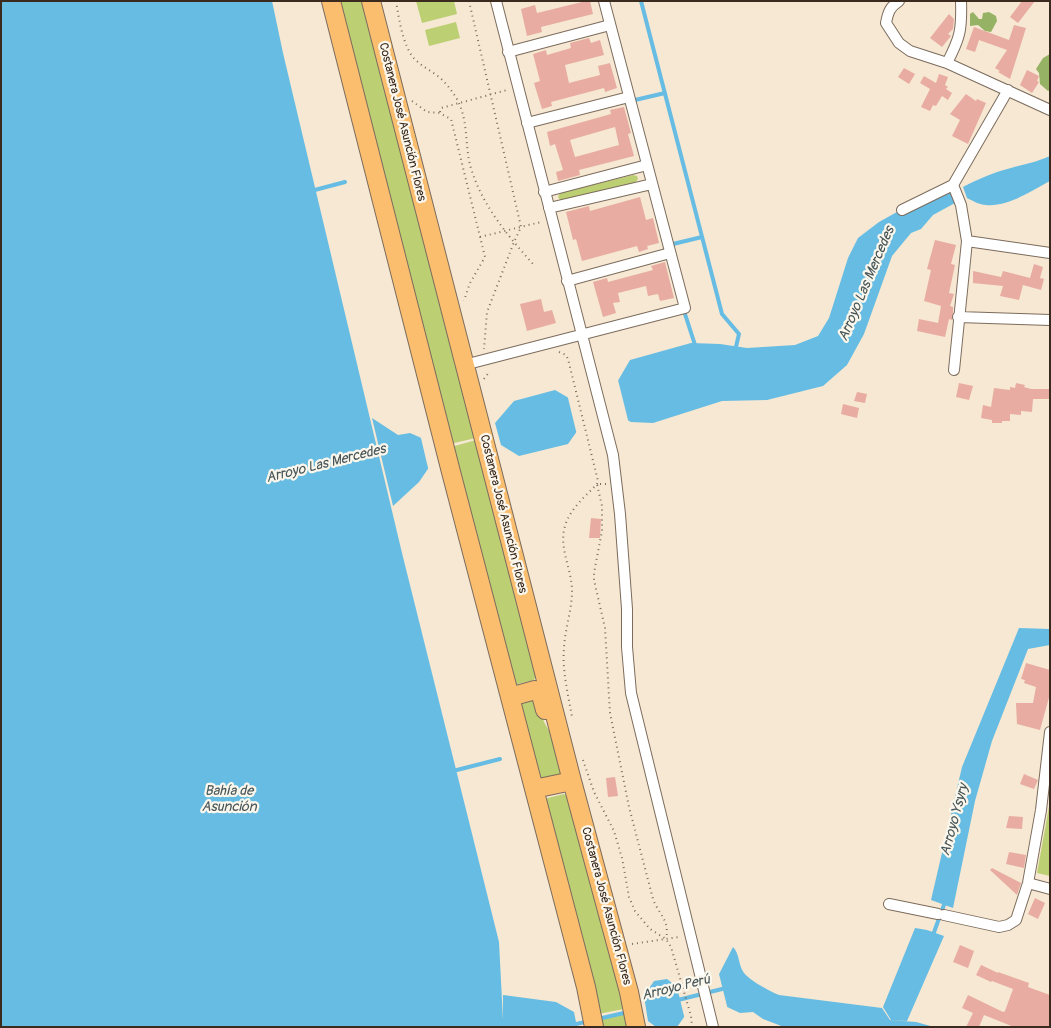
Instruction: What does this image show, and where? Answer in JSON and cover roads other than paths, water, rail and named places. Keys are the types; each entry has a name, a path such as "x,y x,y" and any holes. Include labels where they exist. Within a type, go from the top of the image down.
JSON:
{"highway":[{"path":"331,1 588,997 594,1027"},
{"name":"Costanera José Asunción Flores","path":"371,1 490,462 565,723 572,781 629,992 636,1026"},
{"path":"510,697 532,690 538,692 541,695 547,716 565,723"},
{"path":"534,789 572,781"}],"street":[{"path":"496,1 613,455 626,590 627,647 631,693 713,1026"},
{"path":"464,365 685,308 604,1"},
{"path":"900,1 888,12 886,23 899,43 910,51 947,63 1050,110"},
{"path":"947,63 959,39 961,1"},
{"path":"508,52 610,25"},
{"path":"902,210 954,187 1008,90"},
{"path":"527,123 629,97"},
{"path":"544,192 647,165"},
{"path":"548,208 652,184"},
{"path":"954,187 961,205 967,241 954,370"},
{"path":"967,241 1050,253"},
{"path":"567,281 670,253"},
{"path":"958,317 1050,320"},
{"path":"889,904 999,927 1008,925 1016,920 1028,883 1041,810 1050,732"},
{"path":"1028,883 1050,888"}],"water":[{"name":"Bahía de Asunción","path":"1,1 272,1 402,553 499,942 503,1020 503,995 556,1002 574,1012 577,1027 1,1027"},
{"path":"1050,156 1050,181 1027,194 1003,204 994,205 976,203 967,198 963,187 968,184 999,171"},
{"name":"Arroyo Las Mercedes","path":"949,189 955,203 933,215 921,229 911,233 892,256 864,334 847,365 823,386 767,400 722,401 653,423 631,422 617,415 612,391 630,360 691,343 720,344 747,348 795,345 818,336 829,318 848,258 858,238 879,222 897,212 910,209"},
{"path":"555,390 574,401 580,427 568,444 519,456 501,445 495,423 514,401"},
{"path":"372,418 398,435 410,433 426,440 432,463 419,482 393,506"},
{"path":"1019,628 1050,629 1050,645 1028,649 992,741 975,801 953,908 931,900 962,767"},
{"path":"915,928 944,936 907,1021 891,1020 883,1007"},
{"path":"733,947 737,953 742,970 747,976 760,986 779,995 882,1008 890,1020 916,1022 934,1027 784,1027 763,1019 753,1012 740,1013 723,1005 716,980"},
{"path":"667,979 680,989 687,1013 677,1027 656,1027 648,1021 644,996 654,981"}],"waterway":[{"path":"641,1 722,314 739,334 735,351"},
{"path":"635,100 665,93"},
{"path":"311,191 345,182"},
{"path":"673,244 702,237"},
{"path":"685,314 696,348"},
{"path":"453,771 500,759"},
{"name":"Arroyo Ysyry","path":"933,935 945,902"},
{"name":"Arroyo Perú","path":"678,1000 722,989"},
{"name":"Arroyo Perú","path":"598,1019 628,1012"},
{"name":"Arroyo Perú","path":"564,1027 589,1021"}]}
